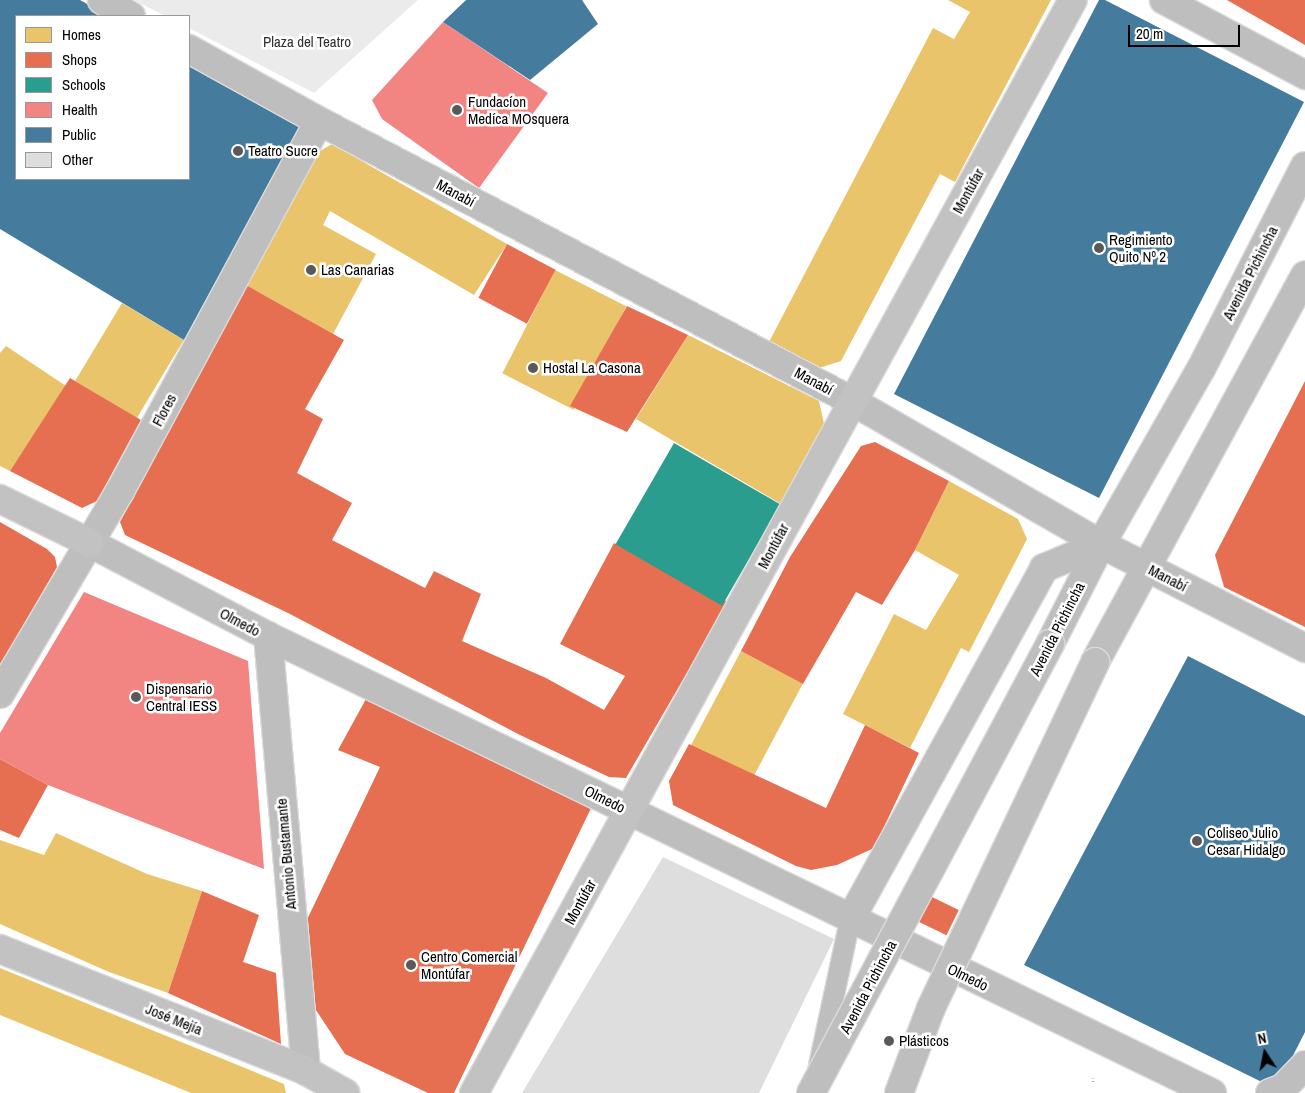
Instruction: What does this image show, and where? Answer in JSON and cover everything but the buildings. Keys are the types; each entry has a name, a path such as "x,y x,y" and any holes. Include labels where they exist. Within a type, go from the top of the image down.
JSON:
{"street":[{"path":"102,0 129,15"},
{"name":"Montúfar","path":"474,1093 1073,0"},
{"path":"1164,0 1305,75"},
{"name":"Manabí","path":"190,49 319,122 852,401 1101,544 1305,648"},
{"name":"Flores","path":"0,694 90,544 319,122"},
{"name":"Avenida Pichincha","path":"812,1093 1101,544 1202,369 1305,166"},
{"path":"899,1093 931,1008 1095,662 1305,275"},
{"name":"Olmedo","path":"0,499 268,636 850,920 1212,1093"},
{"path":"850,920 1044,568 1101,544"},
{"name":"Antonio Bustamante","path":"268,636 306,1071"},
{"name":"José Mejía","path":"0,949 306,1071 345,1093"},
{"path":"1270,1093 1283,1088 1305,1065"}],"lane":[{"path":"812,1093 850,920"}],"green space":[{"name":"Plaza del Teatro","path":"134,0 418,0 314,93 190,29 190,15 163,15"}],"place":[{"name":"Fundacíon Medíca MOsquera","path":"457,110"},
{"name":"Teatro Sucre","path":"238,151"},
{"name":"Regimiento Quito Nº 2","path":"1099,248"},
{"name":"Las Canarias","path":"311,270"},
{"name":"Hostal La Casona","path":"533,368"},
{"name":"Dispensario Central IESS","path":"136,697"},
{"name":"Coliseo Julio Cesar Hidalgo","path":"1197,841"},
{"name":"Centro Comercial Montúfar","path":"411,965"},
{"name":"Plásticos","path":"889,1041"}]}
